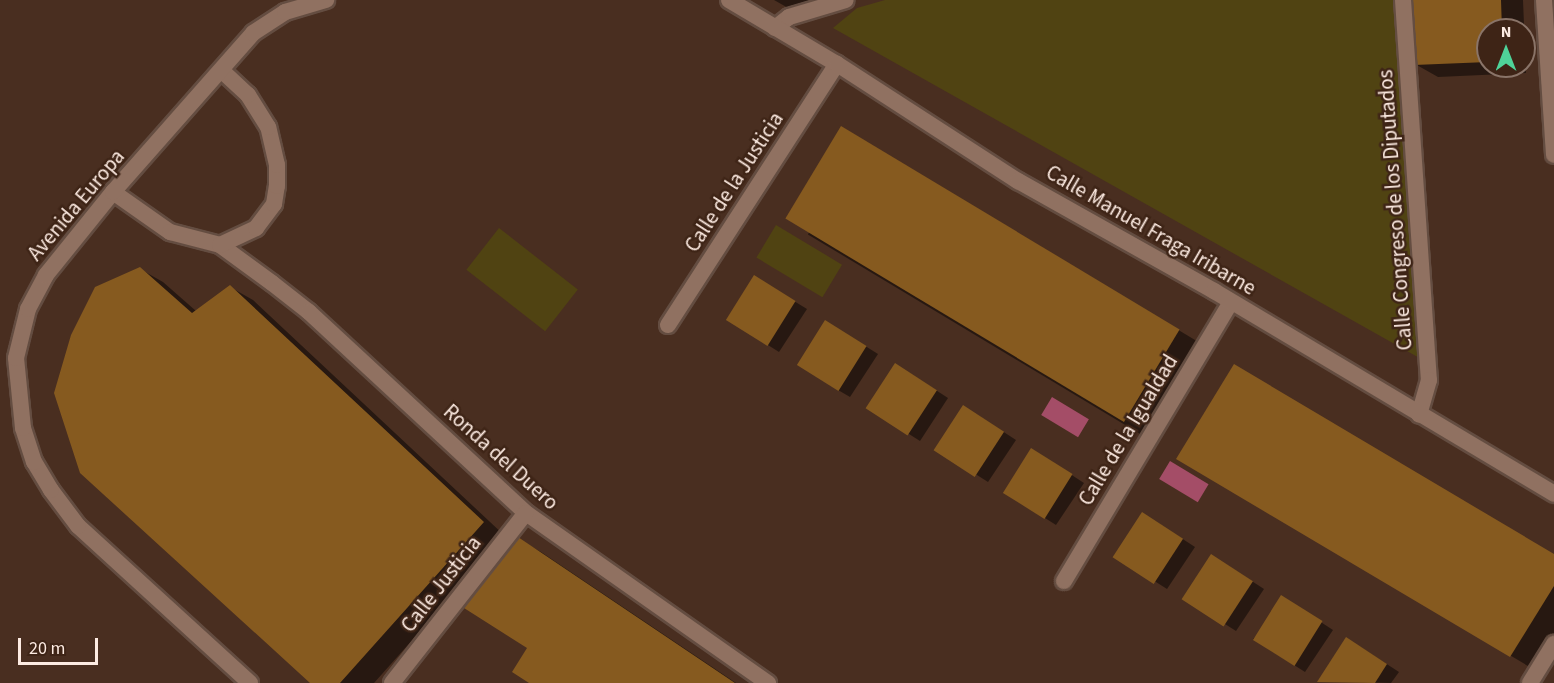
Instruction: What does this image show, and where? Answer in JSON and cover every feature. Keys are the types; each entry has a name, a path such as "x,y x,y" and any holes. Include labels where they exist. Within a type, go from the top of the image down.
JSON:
{"street":[{"name":"Avenida Europa","path":"249,683 78,526 34,462 22,428 16,358 28,309 46,274 113,192 269,20 326,0"},
{"name":"Calle Manuel Fraga Iribarne","path":"729,0 837,64 1018,181 1231,302 1419,416 1554,494"},
{"path":"775,28 789,17 846,0"},
{"name":"Calle Congreso de los Diputados","path":"1403,0 1429,380 1419,416"},
{"path":"1544,0 1554,155"},
{"name":"Calle de la Justicia","path":"668,325 837,64"},
{"path":"220,245 256,228 274,204 277,186 277,165 268,127 248,95 223,72"},
{"name":"Ronda del Duero","path":"113,192 170,232 220,245 309,312 526,513 768,683"},
{"name":"Calle de la Igualdad","path":"1064,582 1231,302"},
{"name":"Calle Justicia","path":"392,683 526,513"},
{"path":"1530,683 1554,644"}],"shaded area":[{"path":"885,0 1397,0 1423,360 833,28 857,8"},
{"path":"776,225 842,265 822,297 756,258"},
{"path":"499,228 578,290 545,331 466,270"},
{"path":"1052,397 1089,419 1078,437 1041,415"},
{"path":"1170,461 1209,484 1198,502 1159,479"}],"building":[{"path":"1410,0 1501,0 1502,18 1476,18 1476,62 1414,65"},
{"path":"841,126 1180,329 1124,422 785,219"},
{"path":"140,267 192,313 230,285 484,522 340,683 310,683 80,473 54,393 71,335 95,287"},
{"path":"754,275 796,301 767,346 726,320"},
{"path":"825,320 867,346 838,391 797,365"},
{"path":"895,363 937,390 908,436 866,408"},
{"path":"1234,364 1554,554 1554,586 1510,657 1176,459"},
{"path":"963,405 1004,432 975,477 934,450"},
{"path":"1031,448 1073,474 1044,519 1003,493"},
{"path":"1142,512 1183,539 1154,584 1113,557"},
{"path":"518,537 735,683 529,683 512,672 527,648 464,608"},
{"path":"1211,554 1253,581 1224,627 1182,599"},
{"path":"1281,595 1323,621 1294,666 1253,640"},
{"path":"1346,637 1387,664 1375,683 1317,682"}]}
